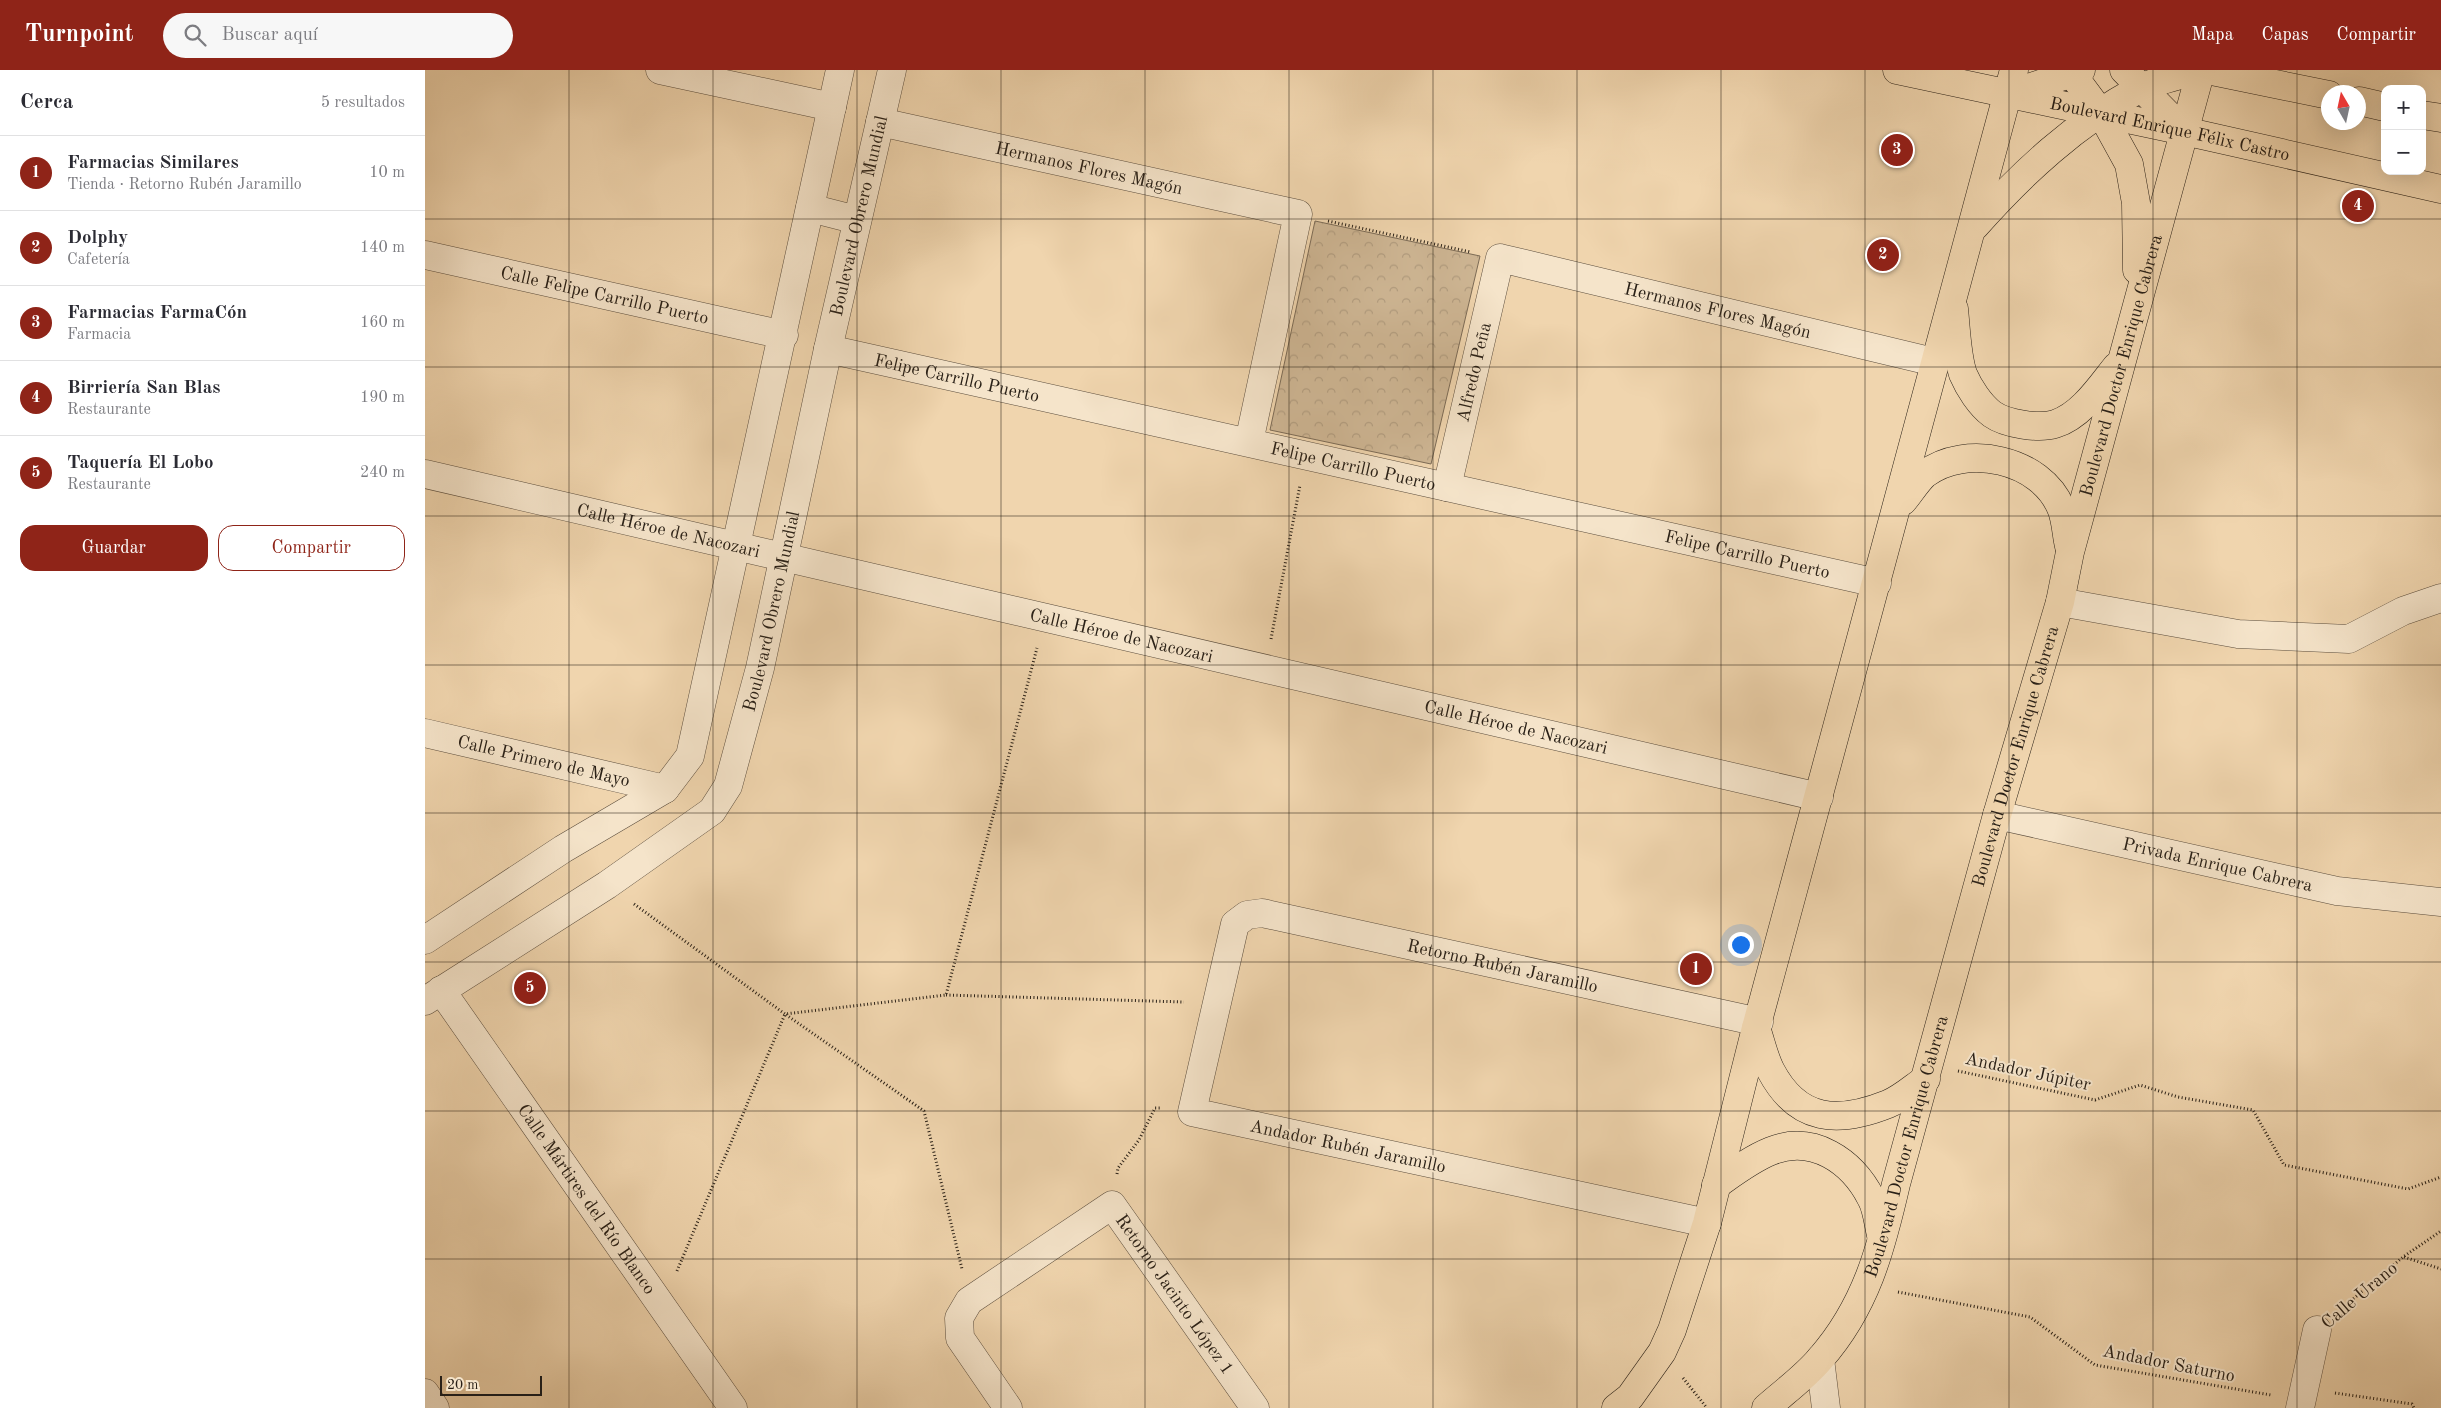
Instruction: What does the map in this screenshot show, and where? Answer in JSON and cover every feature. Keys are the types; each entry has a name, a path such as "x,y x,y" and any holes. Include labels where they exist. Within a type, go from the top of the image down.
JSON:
{"main road":[{"name":"Boulevard Enrique Félix Castro","path":"1897,70 2011,82 2101,113 2441,189"},
{"path":"1971,230 2012,185 2060,142 2101,113 2132,79 2199,70"},
{"name":"Boulevard Doctor Enrique Cabrera","path":"1766,1408 1820,1359 1850,1317 1868,1286 1883,1241 1895,1184 1997,815 2060,602 2070,552 2199,70"},
{"path":"2207,70 2321,93"},
{"path":"1616,1408 1630,1396 1662,1352 1672,1330 1707,1223 1758,1025 1898,507 1934,362 2011,82 2075,71 2101,113 2129,164 2136,203 2137,304"},
{"path":"2132,79 2184,131"},
{"path":"2366,103 2381,106"},
{"path":"2426,115 2441,118"},
{"path":"1952,298 1963,373 1977,398 1993,414 2008,420 2032,426 2055,424 2071,415 2091,398 2123,358"},
{"path":"1898,507 1925,474 1945,464 1964,458 2004,460 2023,469 2051,491 2061,508 2070,552"},
{"path":"1758,1025 1769,1069 1778,1084 1799,1106 1818,1115 1835,1118 1889,1104 1927,1072"},
{"path":"1716,1185 1750,1161 1772,1150 1791,1146 1811,1147 1829,1154 1845,1164 1857,1177 1872,1199 1883,1241"}],"street":[{"path":"660,70 832,107"},
{"path":"425,940 563,849 665,789 690,756 784,335 840,70"},
{"name":"Boulevard Obrero Mundial","path":"433,996 607,885 712,811 728,786 760,668 782,557 892,70"},
{"name":"Hermanos Flores Magón","path":"880,122 1298,214"},
{"path":"810,208 857,220"},
{"path":"1249,442 1298,214"},
{"name":"Calle Felipe Carrillo Puerto","path":"425,255 784,335"},
{"name":"Hermanos Flores Magón","path":"1500,258 1934,362"},
{"name":"Alfredo Peña","path":"1447,487 1500,258"},
{"name":"Felipe Carrillo Puerto","path":"828,349 1877,583"},
{"name":"Calle Héroe de Nacozari","path":"425,474 1819,797"},
{"path":"2060,602 2238,634 2349,640 2403,612 2441,598"},
{"name":"Calle Primero de Mayo","path":"425,733 665,789"},
{"name":"Privada Enrique Cabrera","path":"1997,815 2337,891 2441,902"},
{"name":"Retorno Rubén Jaramillo","path":"1217,1003 1235,924 1247,915 1262,913 1758,1025"},
{"name":"Calle Mártires del Río Blanco","path":"433,996 662,1306 733,1408"},
{"path":"1192,1112 1217,1003"},
{"name":"Andador Rubén Jaramillo","path":"1192,1112 1707,1223"},
{"path":"1008,1408 960,1338 959,1318 969,1301 1112,1205"},
{"name":"Retorno Jacinto López 1","path":"1112,1205 1255,1408"},
{"name":"Calle Urano","path":"2302,1399 2317,1330"},
{"path":"1820,1359 1826,1408"},
{"path":"425,1393 435,1408"}],"path":[{"path":"1298,214 1500,258"},
{"path":"1265,669 1306,455"},
{"path":"946,995 1030,679 1043,618"},
{"path":"607,885 785,1014 924,1111 969,1301"},
{"path":"785,1014 946,995 1217,1003"},
{"path":"662,1306 785,1014"},
{"name":"Andador Júpiter","path":"1927,1072 2095,1100 2140,1085 2178,1097 2253,1110 2284,1166 2408,1189 2441,1177"},
{"path":"1112,1205 1117,1168 1139,1140 1155,1108 1192,1112"},
{"name":"Calle Urano","path":"2317,1330 2403,1257 2441,1231"},
{"path":"2403,1257 2441,1269"},
{"name":"Andador Saturno","path":"1868,1286 2030,1317 2095,1365 2302,1399 2411,1404 2413,1408"},
{"path":"1662,1352 1707,1408"}],"green space":[{"path":"1315,221 1480,256 1431,464 1270,430"}],"place":[{"name":"Farmacias FarmaCón","path":"1897,150"},
{"name":"Birriería San Blas","path":"2358,206"},
{"name":"Dolphy","path":"1883,255"},
{"name":"Farmacias Similares","path":"1696,969"},
{"name":"Taquería El Lobo","path":"530,988"}]}
